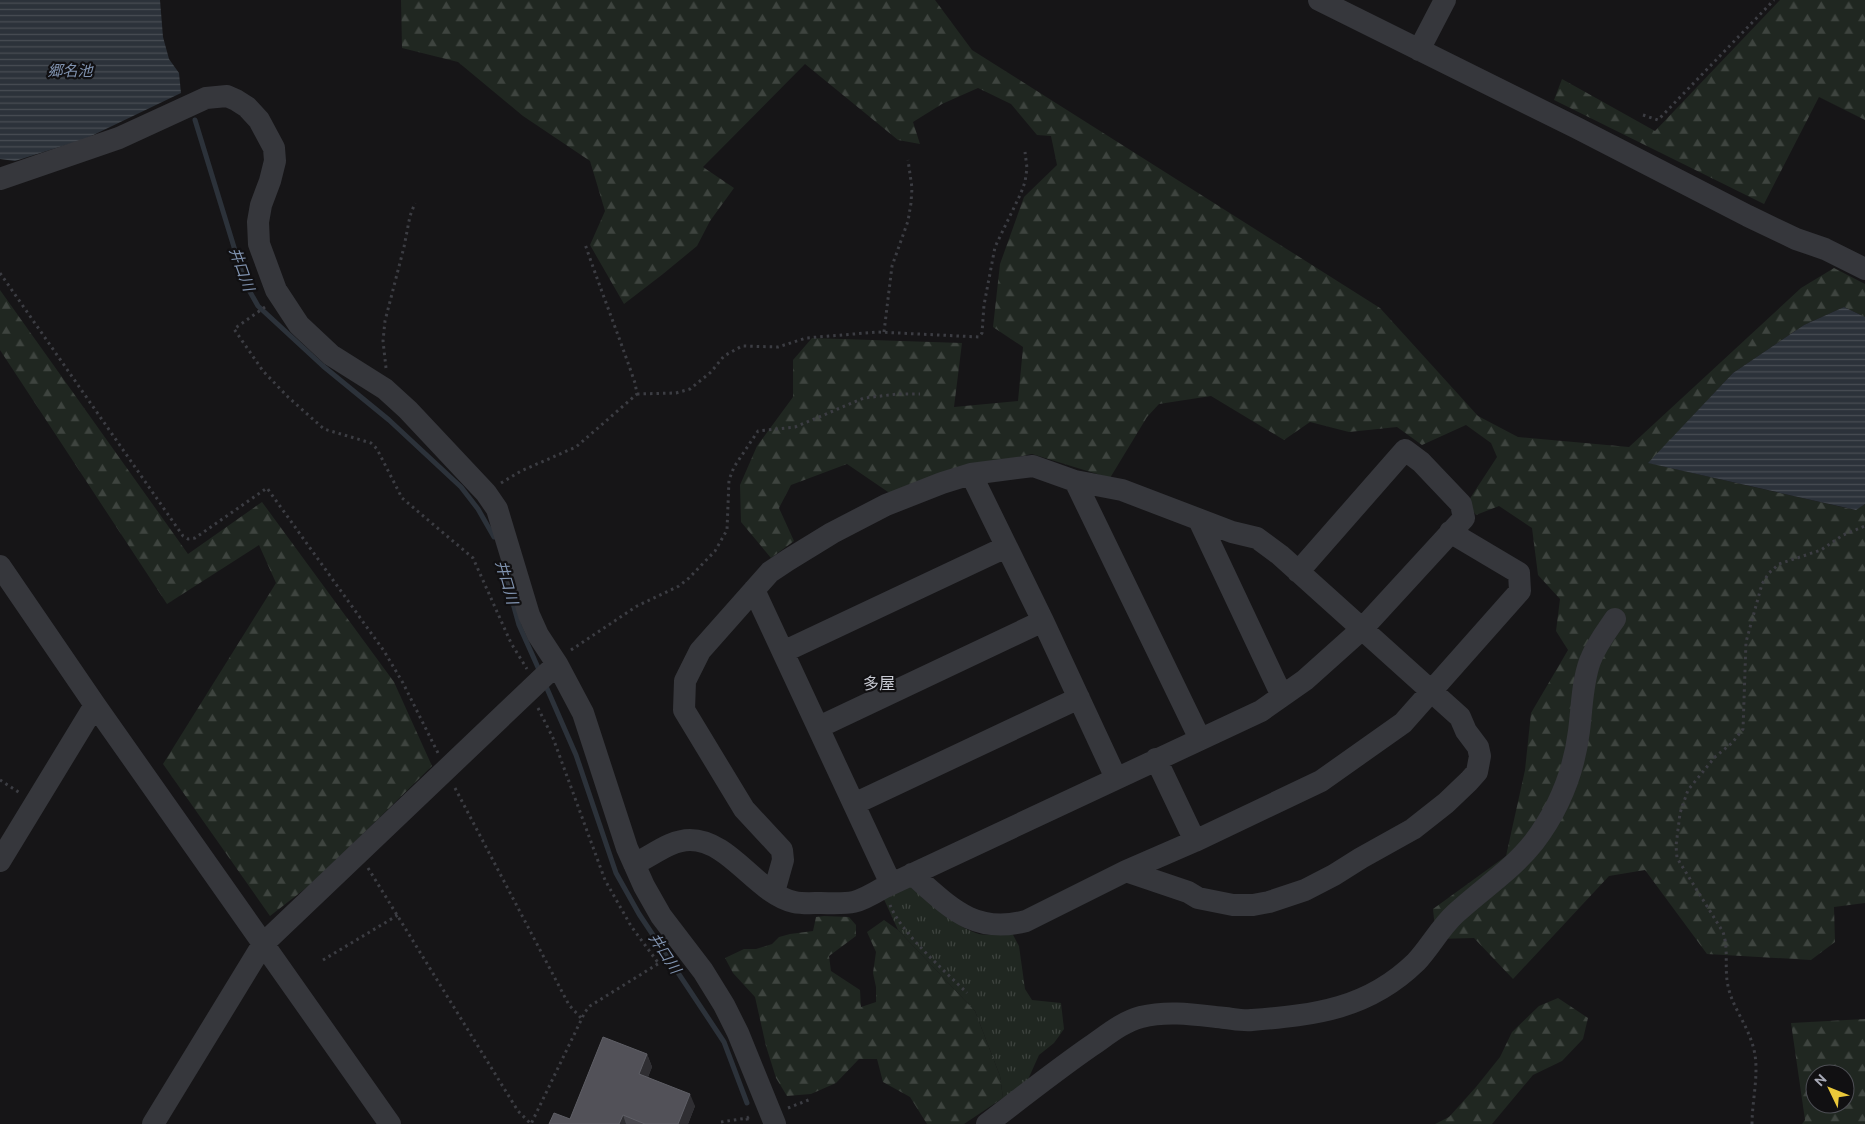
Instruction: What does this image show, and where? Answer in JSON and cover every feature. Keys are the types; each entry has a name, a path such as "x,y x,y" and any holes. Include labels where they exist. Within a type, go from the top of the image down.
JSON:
{"street":[{"path":"1319,0 1577,128 1748,216 1865,269"},
{"path":"1419,50 1445,0"},
{"path":"0,179 119,138 206,98 227,96 247,107 259,120 274,148 275,160 261,205 258,222 259,244 280,297 298,325 331,355 385,389 408,410 486,493 497,509 529,615 538,635 558,664 583,713 627,848 634,864 662,916 703,971 724,1004 738,1033 771,1115"},
{"path":"634,864 674,843 698,841 707,843 722,851 774,892 794,902 850,904 862,900 912,874 1261,711 1306,680 1362,629 1464,518 1460,504 1421,462 1405,450 1298,572"},
{"path":"774,892 783,860 782,850 744,809 684,710 685,681 700,652 770,572 832,534 886,505 971,474 1033,466 1075,481 1122,490 1232,532 1257,538 1280,555 1460,717 1466,731 1476,744 1480,756 1477,772 1446,803 1412,829 1334,875 1304,890 1279,899 1233,905 1198,898 1188,892 1126,871"},
{"path":"971,474 1043,620 1116,778"},
{"path":"1075,481 1200,739"},
{"path":"1199,520 1282,696"},
{"path":"912,874 958,913 981,922 1002,925 1026,921 1126,871 1195,841 1321,781 1403,723 1520,591 1519,573 1450,532"},
{"path":"783,652 1006,547"},
{"path":"0,566 95,705 390,1124"},
{"path":"754,590 854,804 887,886"},
{"path":"987,1124 1088,1048 1122,1025 1139,1018 1157,1014 1180,1013 1248,1020 1317,1012 1355,1002 1378,991 1401,975 1428,948 1454,915 1516,862 1534,842 1552,816 1561,798 1574,760 1585,680 1590,662 1602,637 1616,619"},
{"path":"818,727 1043,620"},
{"path":"152,1124 263,944 558,664"},
{"path":"854,804 1078,698"},
{"path":"0,861 95,705"},
{"path":"1156,759 1195,841"}],"path":[{"path":"1643,115 1658,120 1774,0"},
{"path":"486,493 514,474 576,447 636,394 676,393 690,389 711,372 724,356 742,346 778,348 806,338 884,332 979,337 982,333 984,305 995,247 1025,182 1027,168 1025,152"},
{"path":"884,332 892,266 908,221 911,204 912,188 908,160"},
{"path":"385,389 387,381 383,329 410,216 415,203"},
{"path":"585,244 602,294 612,314 635,383 636,394"},
{"path":"0,273 183,536 188,539 195,538 267,488 384,651 403,683 446,770 569,1005 582,1019"},
{"path":"280,297 234,330 263,371 288,397 324,429 371,444 377,450 402,498 473,558 553,738 605,880 631,926 659,964"},
{"path":"558,664 568,652 637,606 679,586 714,551 727,530 729,480 734,467 758,431 795,427 864,398 898,394 920,394"},
{"path":"1752,1124 1756,1076 1752,1043 1728,987 1727,945 1723,932 1677,858 1676,846 1680,813 1688,790 1715,757 1732,743 1743,729 1746,642 1762,584 1769,573 1779,564 1821,550 1843,535 1865,526"},
{"path":"358,854 398,914 518,1111 531,1124 590,1006 685,947"},
{"path":"887,886 899,922 936,963 967,993"},
{"path":"323,960 398,914"},
{"path":"721,1122 771,1115 811,1099"},
{"path":"747,1118 748,1124"}],"green space":[{"path":"401,0 935,0 972,50 1380,308 1478,416 1518,437 1629,447 1801,288 1834,268 1865,284 1865,317 1844,307 1804,325 1733,373 1649,463 1855,510 1865,504 1865,903 1834,907 1835,942 1811,960 1707,954 1645,870 1609,876 1513,979 1474,938 1436,939 1433,909 1506,856 1525,770 1531,713 1568,650 1556,631 1560,599 1538,575 1532,528 1499,506 1476,515 1467,503 1497,457 1491,443 1466,425 1422,445 1397,427 1349,432 1310,422 1284,440 1211,396 1159,404 1147,417 1110,478 1032,454 964,469 891,494 847,464 791,485 779,508 794,541 771,558 741,522 740,485 757,446 793,397 793,360 812,338 962,343 954,407 1018,401 1023,347 993,327 1000,264 1024,197 1057,165 1051,136 1037,135 1011,104 978,88 942,104 913,122 920,144 898,140 805,64 703,167 734,188 710,221 697,246 624,304 590,245 605,211 590,161 523,116 458,62 402,48"},
{"path":"1780,0 1865,0 1865,120 1819,97 1764,204 1554,100 1562,79 1655,131"},
{"path":"0,290 188,554 262,502 394,682 432,766 315,881 270,916 163,764 276,583 259,545 167,604 0,350"},
{"path":"913,886 951,919 967,929 985,935 1011,931 1019,946 1025,989 1032,1000 1061,1003 1064,1029 1054,1043 1039,1055 1026,1084 1003,1098 1000,1076 975,1011 898,930 882,895"},
{"path":"816,917 849,917 856,925 856,936 829,956 831,971 860,990 861,1007 876,1002 876,987 873,973 876,952 867,932 884,920 898,930 975,1011 1000,1076 1003,1098 964,1124 927,1124 910,1097 883,1082 877,1059 859,1059 836,1083 811,1094 787,1096 776,1078 766,1046 755,997 733,973 725,958 744,949 756,949 772,944 779,937 813,931"},
{"path":"1558,998 1588,1018 1583,1039 1562,1061 1533,1075 1492,1124 1435,1124 1449,1117 1476,1087 1500,1057 1512,1032 1539,1006"},
{"path":"1865,1019 1865,1124 1802,1124 1805,1120 1791,1023"}],"water":[{"name":"郷名池","path":"0,0 160,0 163,37 169,59 179,73 181,93 85,139 15,161 0,159"},
{"path":"1844,307 1865,317 1865,504 1856,510 1648,463 1733,373 1804,325"}],"building":[{"path":"603,1037 647,1054 639,1074 690,1094 678,1124 645,1124 623,1115 619,1124 549,1124 554,1113 570,1119"}],"waterway":[{"name":"井口川","path":"195,120 245,283 258,306 323,366 389,420 461,487 478,509 494,537"},
{"name":"井口川","path":"504,571 519,625 540,672"},
{"name":"井口川","path":"545,684 576,755 616,873 639,914 724,1042 747,1103"}],"district":[{"name":"多屋","path":"879,683"}]}
